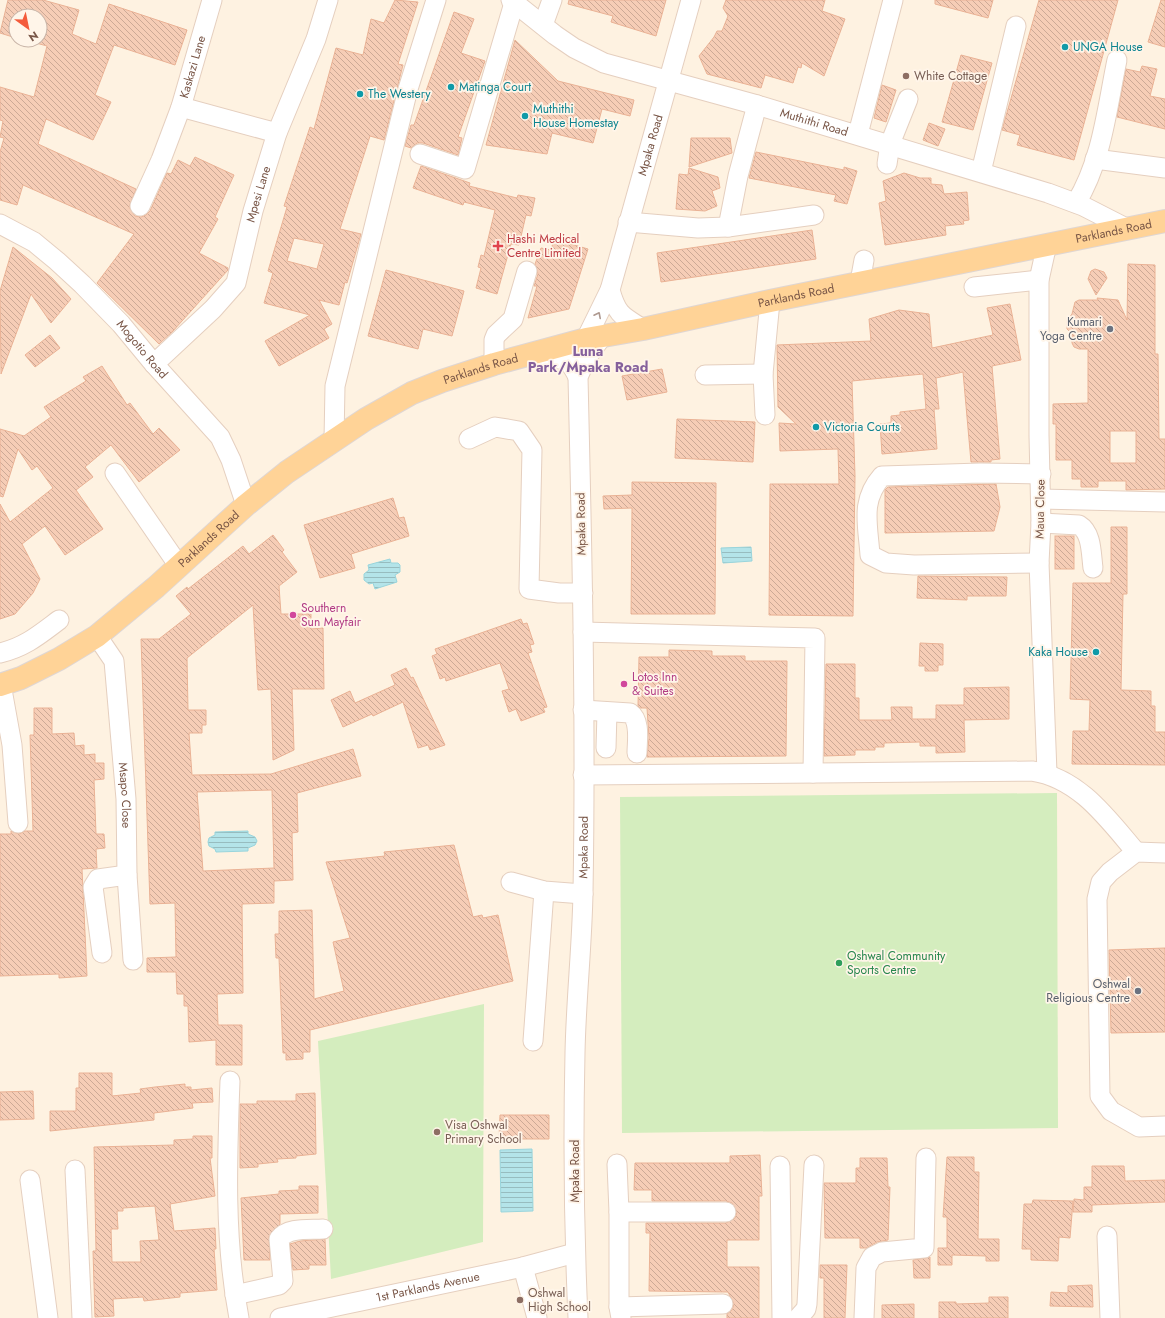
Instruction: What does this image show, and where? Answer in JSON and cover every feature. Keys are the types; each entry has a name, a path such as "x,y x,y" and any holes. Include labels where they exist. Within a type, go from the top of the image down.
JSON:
{"main road":[{"name":"Parklands Road","path":"1,685 20,678 97,636 179,566 246,505 287,472 366,419 412,394 442,381 494,364 595,337 643,329 770,300 1165,221"}],"street":[{"name":"Kaskazi Lane","path":"140,206 161,160 181,107 212,0"},
{"name":"Mpesi Lane","path":"154,364 213,309 236,283 253,211 277,133 316,39 328,0"},
{"path":"334,440 335,386 408,89 436,0"},
{"path":"537,14 552,0"},
{"name":"Mpaka Road","path":"578,1318 575,1253 575,1054 583,894 583,593 578,377 595,337 610,290 690,0"},
{"path":"858,134 894,0"},
{"path":"420,154 465,169 512,1"},
{"name":"Muthithi Road","path":"512,1 537,14 574,48 604,63 858,134 981,172 1076,203 1128,229"},
{"path":"981,172 1016,26"},
{"path":"1076,203 1086,186 1095,159 1117,60"},
{"path":"887,164 890,144 908,99"},
{"path":"728,227 738,176 757,105"},
{"path":"181,107 277,133"},
{"path":"1095,159 1165,168"},
{"path":"628,222 698,228 728,227 814,215"},
{"name":"Mogotio Road","path":"0,224 34,242 82,284 121,324 154,364 220,437 231,460 246,505"},
{"name":"Maua Close","path":"1047,244 1039,280 1039,435 1041,474 1039,563 1047,773"},
{"path":"860,282 864,260"},
{"path":"494,364 494,340 496,335 513,319 527,271"},
{"path":"974,288 1039,280"},
{"path":"610,290 616,308 622,317 643,329"},
{"path":"765,415 763,374 770,300"},
{"path":"526,356 560,360 571,365 578,377"},
{"path":"705,375 763,374"},
{"path":"469,439 496,427 519,430 532,450 529,589 559,593 583,593"},
{"path":"115,473 179,566"},
{"path":"1039,563 914,565 886,563 870,555 867,503 872,487 882,476 981,473 1041,474"},
{"path":"1041,499 1165,502"},
{"path":"1041,523 1079,525 1083,528 1088,533 1093,568"},
{"path":"0,653 18,648 36,638 59,620"},
{"path":"583,632 815,638 813,773"},
{"name":"Msapo Close","path":"97,636 114,661 126,799 127,875 133,960"},
{"path":"1,685 12,745 7,772 18,823"},
{"path":"583,710 630,713 634,716 637,722 637,753"},
{"path":"606,748 607,712"},
{"path":"583,774 1032,771 1047,773 1081,792 1104,813 1136,852"},
{"path":"1165,853 1136,852 1110,872 1101,882 1097,899 1100,1096 1111,1111 1139,1127 1165,1126"},
{"path":"102,953 93,888 98,879 127,875"},
{"path":"511,882 544,891 583,894"},
{"path":"534,1041 544,891"},
{"path":"230,1081 229,1238 239,1318"},
{"path":"864,1318 866,1268 872,1257 882,1252 924,1248 926,1158"},
{"path":"617,1164 620,1313 723,1304"},
{"path":"798,1318 806,1309 807,1304 814,1165"},
{"path":"780,1166 782,1318"},
{"path":"75,1170 82,1318"},
{"path":"30,1180 48,1318"},
{"path":"619,1212 726,1212"},
{"path":"235,1295 279,1285 283,1281 279,1239 283,1234 289,1231 323,1229"},
{"path":"1107,1236 1110,1318"},
{"name":"1st Parklands Avenue","path":"280,1318 523,1267 575,1253"},
{"path":"523,1267 537,1318"}],"green space":[{"name":"Oshwal Community Sports Centre","path":"1057,793 1058,1128 622,1133 620,797"},
{"path":"484,1004 483,1242 331,1279 318,1041"}],"water":[{"path":"751,547 752,561 723,563 721,548"},
{"path":"390,559 391,563 398,563 400,565 400,572 395,575 397,582 375,589 373,583 369,584 364,580 364,574 369,570 368,565"},
{"path":"248,831 248,834 255,837 257,841 255,845 248,848 248,851 216,852 215,849 209,846 209,838 215,835 215,832"},
{"path":"532,1149 533,1211 501,1212 500,1150"}],"building":[{"path":"8,0 43,0 79,10 72,34 96,44 109,4 187,30 175,65 114,45 95,95 111,102 93,140 46,119 38,144 136,189 129,207 135,216 141,217 150,211 167,173 171,174 178,160 190,166 195,157 234,175 215,217 218,219 199,253 228,268 228,270 173,331 159,344 97,283 134,234 23,185 17,205 0,200 0,152 4,138 0,137 3,121 0,120 0,87 34,97 46,48 48,48 48,8 8,8 8,36 0,33"},
{"path":"395,0 418,2 398,64 403,65 384,140 370,136 340,229 361,234 347,283 345,282 339,305 319,300 332,324 324,329 329,338 279,366 265,341 310,315 264,303 273,273 268,271 287,207 284,206 310,127 314,129 336,48 363,55 371,19 384,23","holes":["294,238 324,244 317,269 287,261"]},
{"path":"569,0 666,0 656,36 611,22 613,16 568,4"},
{"path":"726,0 825,0 822,11 845,19 824,76 802,63 801,68 798,67 793,83 765,75 761,88 707,74 699,56 717,31 722,31 728,16 723,8"},
{"path":"935,0 993,0 988,18 935,4"},
{"name":"UNGA House","path":"1039,0 1118,0 1074,160 1017,145 1020,135 1002,130"},
{"path":"1161,0 1165,0 1165,47 1148,42"},
{"name":"Matinga Court","path":"454,12 474,19 461,53 485,61 458,137 462,138 458,155 423,143 417,143 411,148 405,146 411,125 414,125"},
{"name":"Muthithi House Homestay","path":"515,40 558,81 634,100 630,116 602,109 593,143 552,133 547,154 486,145"},
{"path":"961,55 992,63 973,130 942,122"},
{"path":"1142,66 1157,69 1150,96 1165,99 1165,129 1117,117 1126,69 1140,72"},
{"path":"882,85 896,90 886,122 874,118"},
{"path":"929,123 945,129 938,146 923,140"},
{"path":"691,138 730,138 732,153 689,167"},
{"path":"756,152 844,170 844,167 857,171 847,204 834,201 836,195 749,178"},
{"path":"421,166 470,183 469,186 517,198 518,195 535,198 531,216 526,215 519,245 511,244 497,294 476,288 481,268 478,267 481,255 484,256 495,210 464,202 463,205 413,188"},
{"path":"689,168 718,177 720,188 712,191 717,206 705,211 676,209 679,174 688,175"},
{"path":"904,173 920,178 931,178 931,184 942,185 944,194 967,192 969,220 963,221 964,224 945,226 946,235 885,245 879,203 886,201 883,181"},
{"path":"812,230 816,259 661,282 657,253"},
{"path":"554,239 588,249 569,309 528,318 537,286 534,286 538,274 535,264 541,248 551,250"},
{"path":"13,247 52,278 71,299 51,323 31,294 1,374 0,291"},
{"path":"1128,264 1155,265 1155,354 1158,354 1159,439 1165,439 1165,489 1126,490 1126,481 1098,481 1098,487 1081,487 1081,479 1072,479 1072,460 1056,460 1056,424 1053,424 1053,404 1088,403 1088,349 1079,349 1074,347 1072,343 1072,334 1067,329 1067,320 1072,314 1075,302 1079,300 1098,300 1097,298 1118,300 1127,320","holes":["1110,431 1136,431 1136,463 1110,463"]},
{"path":"1095,269 1104,272 1107,278 1096,295 1088,279 1091,271"},
{"path":"386,270 464,291 452,336 423,329 418,349 368,336"},
{"path":"1010,304 1021,360 992,366 1000,459 991,460 991,462 971,462 963,372 936,378 939,409 934,409 937,449 882,454 880,424 891,423 891,416 900,415 900,412 926,409 923,374 852,381 855,476 853,616 769,615 770,484 839,484 838,449 780,451 779,423 796,424 778,407 777,345 871,341 869,319 899,310 929,314 932,348 993,335 987,308"},
{"path":"50,335 60,348 35,367 25,355"},
{"path":"102,366 127,405 130,403 153,434 159,428 180,450 139,482 111,445 85,467 93,477 76,490 103,529 65,555 45,526 22,544 40,579 33,593 15,614 0,619 0,504 10,522 53,488 37,466 32,470 18,449 3,497 0,496 0,429 24,436 51,417 44,407 86,381 83,377"},
{"path":"662,369 667,392 627,400 622,376"},
{"path":"677,419 755,422 753,462 675,458"},
{"path":"632,482 716,483 715,614 631,614 632,508 604,509 603,496 632,495"},
{"path":"996,484 1000,507 994,531 885,533 885,490 888,487"},
{"path":"393,498 399,518 404,517 409,536 351,554 355,568 320,578 304,525"},
{"name":"Kaka House","path":"1111,527 1127,527 1127,594 1123,594 1121,690 1151,691 1151,706 1155,706 1155,732 1165,732 1165,765 1072,764 1073,731 1089,731 1090,700 1070,699 1073,583 1111,583"},
{"path":"273,535 284,550 282,552 297,572 279,586 281,614 311,614 311,629 323,628 324,689 292,689 294,750 273,760 271,689 258,690 253,605 187,658 188,710 206,710 206,725 202,725 202,733 189,733 192,775 271,774 353,749 361,776 297,793 298,832 292,833 293,880 274,881 274,903 242,904 243,993 217,994 218,1025 242,1025 242,1065 216,1065 216,1040 189,1042 188,1006 184,1006 184,994 177,994 176,972 147,972 147,958 176,957 175,903 150,904 141,639 159,639 191,614 176,596 187,587 188,589 243,546 249,554","holes":["272,790 274,868 203,871 197,792"]},
{"path":"1055,536 1074,536 1074,569 1055,569"},
{"path":"918,576 1007,577 1006,596 967,596 967,600 917,598"},
{"path":"521,619 523,624 527,623 534,644 530,645 532,652 528,653 547,707 543,708 545,712 521,721 516,709 509,712 502,691 509,689 500,663 446,681 445,677 440,679 432,656 437,654 435,649"},
{"path":"920,643 943,644 943,665 938,665 938,671 925,671 925,666 919,666"},
{"path":"669,650 712,651 712,656 745,656 745,661 787,661 786,756 647,757 649,738 647,708 640,708 638,706 639,657 669,657"},
{"path":"826,664 855,664 855,698 859,698 859,720 892,720 891,707 912,707 912,719 936,719 936,705 964,705 964,688 1009,687 1009,719 964,720 965,752 936,753 936,746 920,746 920,742 884,743 884,747 875,747 875,750 855,750 855,755 824,756"},
{"path":"406,668 411,678 413,677 445,745 430,750 428,745 418,748 403,702 373,716 372,714 343,727 331,700 350,691 355,703 395,685 391,675"},
{"path":"34,708 52,708 52,734 74,733 75,746 84,745 84,755 95,754 95,763 104,763 104,779 94,780 96,834 104,834 105,848 96,849 97,868 82,869 87,976 59,978 59,974 0,976 0,834 11,834 11,831 19,834 25,831 33,831 30,735 34,735"},
{"path":"454,845 473,917 482,915 483,918 498,915 513,981 310,1030 310,1052 303,1052 303,1059 286,1060 286,1053 283,1053 279,958 276,958 275,934 279,934 279,911 312,910 314,999 344,991 333,942 350,938 326,862 385,856 384,852"},
{"name":"Oshwal Religious Centre","path":"1165,948 1165,1032 1111,1033 1109,950"},
{"path":"79,1073 112,1073 112,1096 141,1093 140,1089 185,1084 185,1087 191,1087 191,1090 212,1088 213,1102 192,1103 193,1108 154,1113 154,1120 50,1131 50,1111 76,1111 76,1088 79,1088"},
{"path":"33,1091 34,1119 0,1120 0,1092"},
{"path":"315,1093 316,1154 296,1156 296,1158 277,1159 278,1162 258,1164 258,1167 240,1168 240,1104 257,1104 257,1101 296,1101 296,1094"},
{"path":"500,1115 549,1115 549,1139 499,1139"},
{"path":"193,1136 212,1136 212,1158 210,1158 215,1196 170,1204 174,1231 215,1228 216,1249 214,1249 217,1290 180,1293 180,1297 144,1301 143,1297 113,1299 114,1316 95,1317 93,1251 96,1251 94,1147 174,1145 174,1140 193,1139","holes":["155,1206 159,1240 140,1241 141,1262 112,1262 111,1229 118,1229 117,1211 123,1211 123,1208"]},
{"path":"760,1155 762,1196 759,1196 759,1240 727,1240 727,1267 759,1267 759,1318 727,1318 727,1314 732,1310 734,1304 728,1292 649,1291 650,1233 646,1233 646,1223 726,1223 735,1218 737,1212 732,1203 726,1201 652,1201 652,1190 634,1190 635,1163 730,1163 730,1156"},
{"path":"947,1157 974,1157 974,1172 979,1172 978,1239 999,1239 999,1261 986,1261 986,1256 952,1255 952,1265 938,1265 938,1248 947,1248 947,1217 943,1217"},
{"path":"860,1158 887,1158 888,1187 890,1187 888,1240 877,1242 866,1248 860,1248 860,1238 825,1238 824,1183 856,1183 856,1168 860,1168"},
{"path":"1092,1166 1124,1166 1125,1181 1165,1180 1165,1202 1092,1205 1092,1212 1073,1212 1074,1199 1084,1200 1084,1187 1092,1187"},
{"path":"299,1186 318,1186 318,1213 280,1214 280,1224 269,1236 270,1260 244,1260 241,1198 279,1194 279,1191 299,1190"},
{"path":"1033,1200 1073,1201 1070,1238 1059,1237 1058,1261 1031,1260 1031,1249 1022,1249 1024,1204 1032,1204"},
{"path":"325,1239 326,1265 309,1265 309,1269 293,1270 290,1244 300,1241"},
{"path":"930,1257 930,1278 914,1278 913,1260"},
{"path":"820,1265 847,1265 845,1318 824,1318 824,1278 820,1278"},
{"path":"1092,1285 1093,1307 1050,1306 1051,1292 1068,1293 1068,1286"},
{"path":"989,1297 1008,1297 1008,1318 939,1318 939,1302 956,1302 956,1304 989,1303"},
{"path":"914,1304 914,1318 882,1318 882,1305"}],"place":[{"name":"UNGA House","path":"1065,47"},
{"name":"White Cottage","path":"906,76"},
{"name":"Matinga Court","path":"451,87"},
{"name":"The Westery","path":"360,94"},
{"name":"Muthithi House Homestay","path":"525,116"},
{"name":"Hashi Medical Centre Limited","path":"498,246"},
{"name":"Kumari Yoga Centre","path":"1110,329"},
{"name":"Victoria Courts","path":"816,427"},
{"name":"Southern Sun Mayfair","path":"293,615"},
{"name":"Kaka House","path":"1096,652"},
{"name":"Lotos Inn & Suites","path":"624,684"},
{"name":"Oshwal Community Sports Centre","path":"839,963"},
{"name":"Oshwal Religious Centre","path":"1138,991"},
{"name":"Visa Oshwal Primary School","path":"437,1132"},
{"name":"Oshwal High School","path":"520,1300"}],"district":[{"name":"Luna Park/Mpaka Road","path":"588,360"}]}
